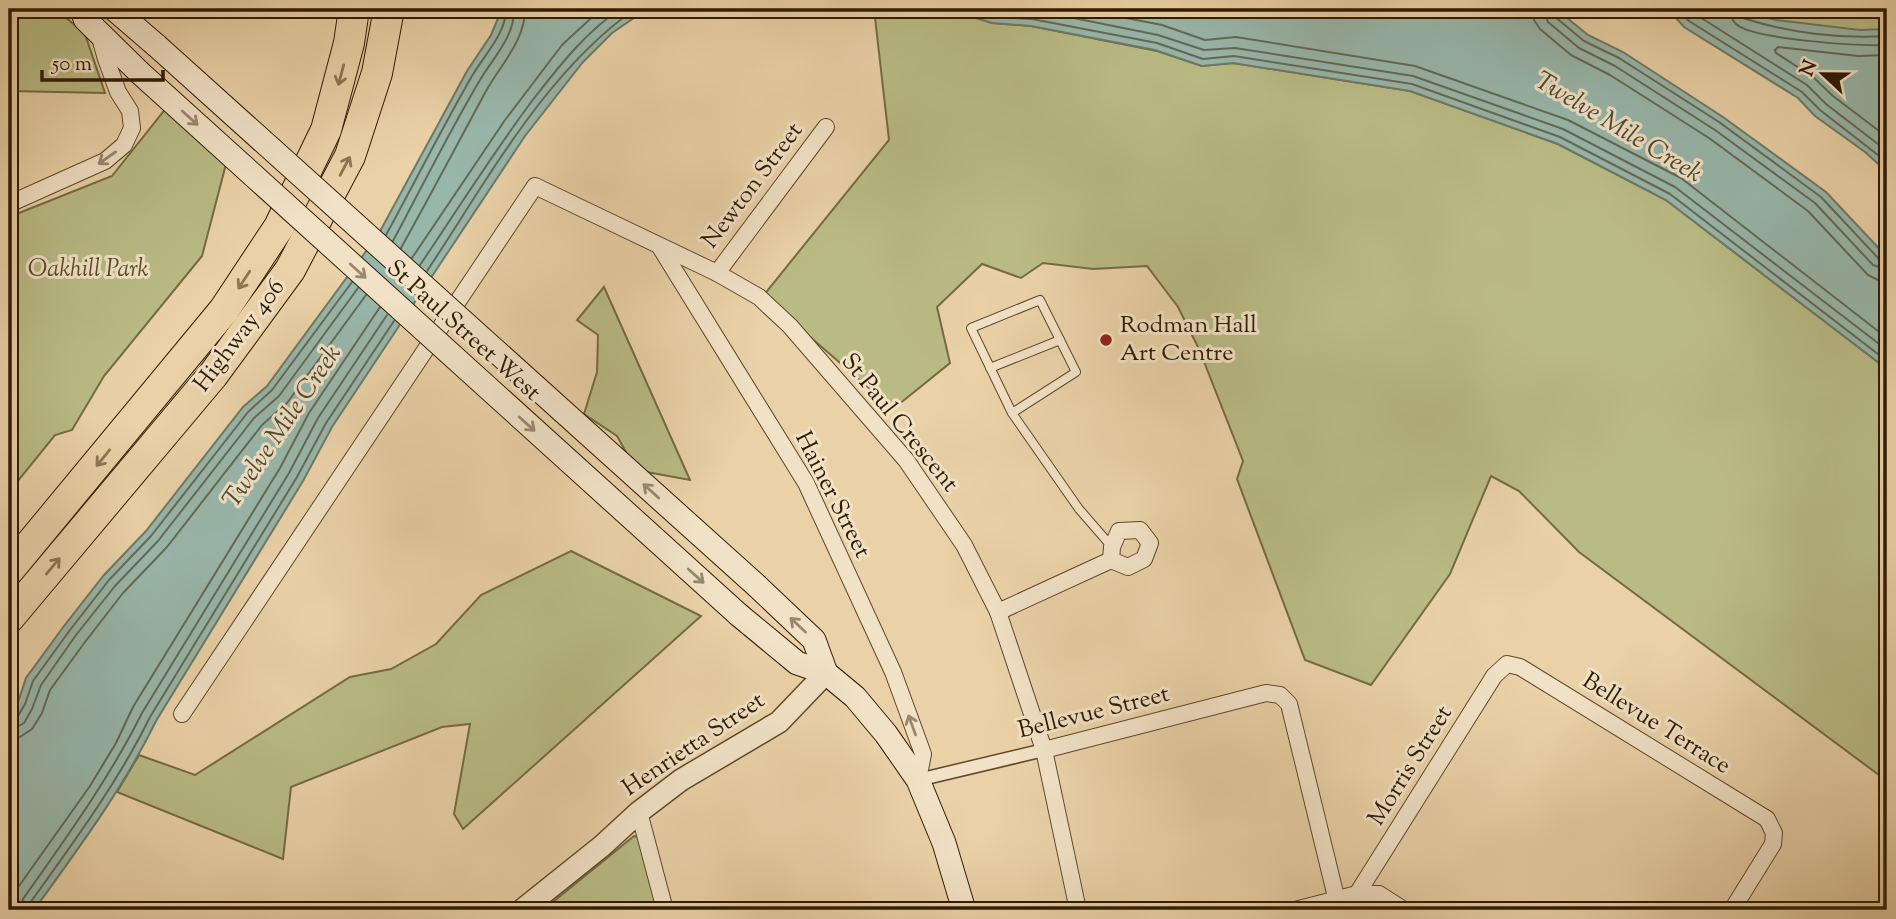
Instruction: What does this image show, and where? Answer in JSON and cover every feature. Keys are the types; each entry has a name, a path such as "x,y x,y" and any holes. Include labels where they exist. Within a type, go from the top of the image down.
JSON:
{"highway":[{"name":"Highway 406","path":"9,570 225,310 279,227 326,130 349,43 354,9"},
{"name":"Highway 406","path":"9,618 213,375 290,270 350,156 377,73 389,9"}],"main road":[{"name":"St Paul Street West","path":"82,9 85,19 139,72 739,615 797,663 825,673 855,697 918,780 944,843 964,910"},
{"name":"St Paul Street West","path":"114,9 757,586 814,640 825,673"}],"street":[{"path":"9,204 106,161 124,145 132,128 130,111 118,92 99,34"},
{"name":"Newton Street","path":"716,273 827,127"},
{"name":"St Paul Crescent","path":"182,715 535,186 716,273 759,297 790,326 906,460 964,545 998,612 1044,750 1078,910"},
{"name":"Hainer Street","path":"660,247 806,483 893,672 923,754 918,780"},
{"path":"998,612 1112,553"},
{"name":"Bellevue Terrace","path":"1507,664 1520,667 1767,819 1774,832 1773,844 1732,910"},
{"name":"Morris Street","path":"1357,894 1494,676 1507,664"},
{"name":"Henrietta Street","path":"522,910 602,846 639,811 681,780 779,722 825,673"},
{"name":"Bellevue Street","path":"918,780 1266,693 1280,695 1289,704 1337,901"},
{"path":"639,811 665,910"},
{"path":"1295,910 1357,894 1379,894 1405,910"}],"lane":[{"path":"1012,413 1076,372 1040,300 971,328 1012,413 1112,553"},
{"path":"990,369 1060,340"}],"green space":[{"path":"9,9 56,9 85,34 105,93 9,91"},
{"path":"874,9 948,9 992,23 1031,26 1157,51 1202,66 1233,63 1410,91 1558,144 1666,200 1887,369 1887,781 1579,552 1519,491 1491,476 1450,574 1371,685 1305,660 1237,479 1243,461 1199,349 1178,307 1147,266 1093,269 1043,263 1021,278 982,264 937,307 950,363 893,409 763,296 889,140"},
{"path":"1563,9 1887,9 1887,39 1750,17 1666,16"},
{"name":"Oakhill Park","path":"167,107 226,164 202,256 104,376 72,430 55,435 9,492 9,217 112,176"},
{"path":"604,287 690,480 636,470 617,436 584,414 597,372 598,335 577,320"},
{"path":"571,551 701,616 463,829 454,814 470,724 442,727 291,787 283,859 117,792 139,755 195,775 350,677 391,669 436,644 481,595"},
{"path":"634,836 641,838 657,910 543,910"}],"water":[{"name":"Twelve Mile Creek","path":"499,9 647,9 612,33 583,62 525,136 332,427 303,481 99,818 34,910 9,910 9,717 18,702 26,678 104,575 146,531 243,407 267,386 378,235 467,71 491,35"},
{"name":"Twelve Mile Creek","path":"948,9 1556,9 1588,35 1623,52 1723,117 1826,192 1887,257 1887,369 1666,200 1558,144 1410,91 1233,63 1202,66 1155,50 1031,26 992,23"},
{"path":"1679,9 1741,11 1776,20 1860,30 1887,29 1887,172 1865,152 1815,116 1798,98 1684,27 1676,18"}],"place":[{"name":"Rodman Hall Art Centre","path":"1106,340"}]}
